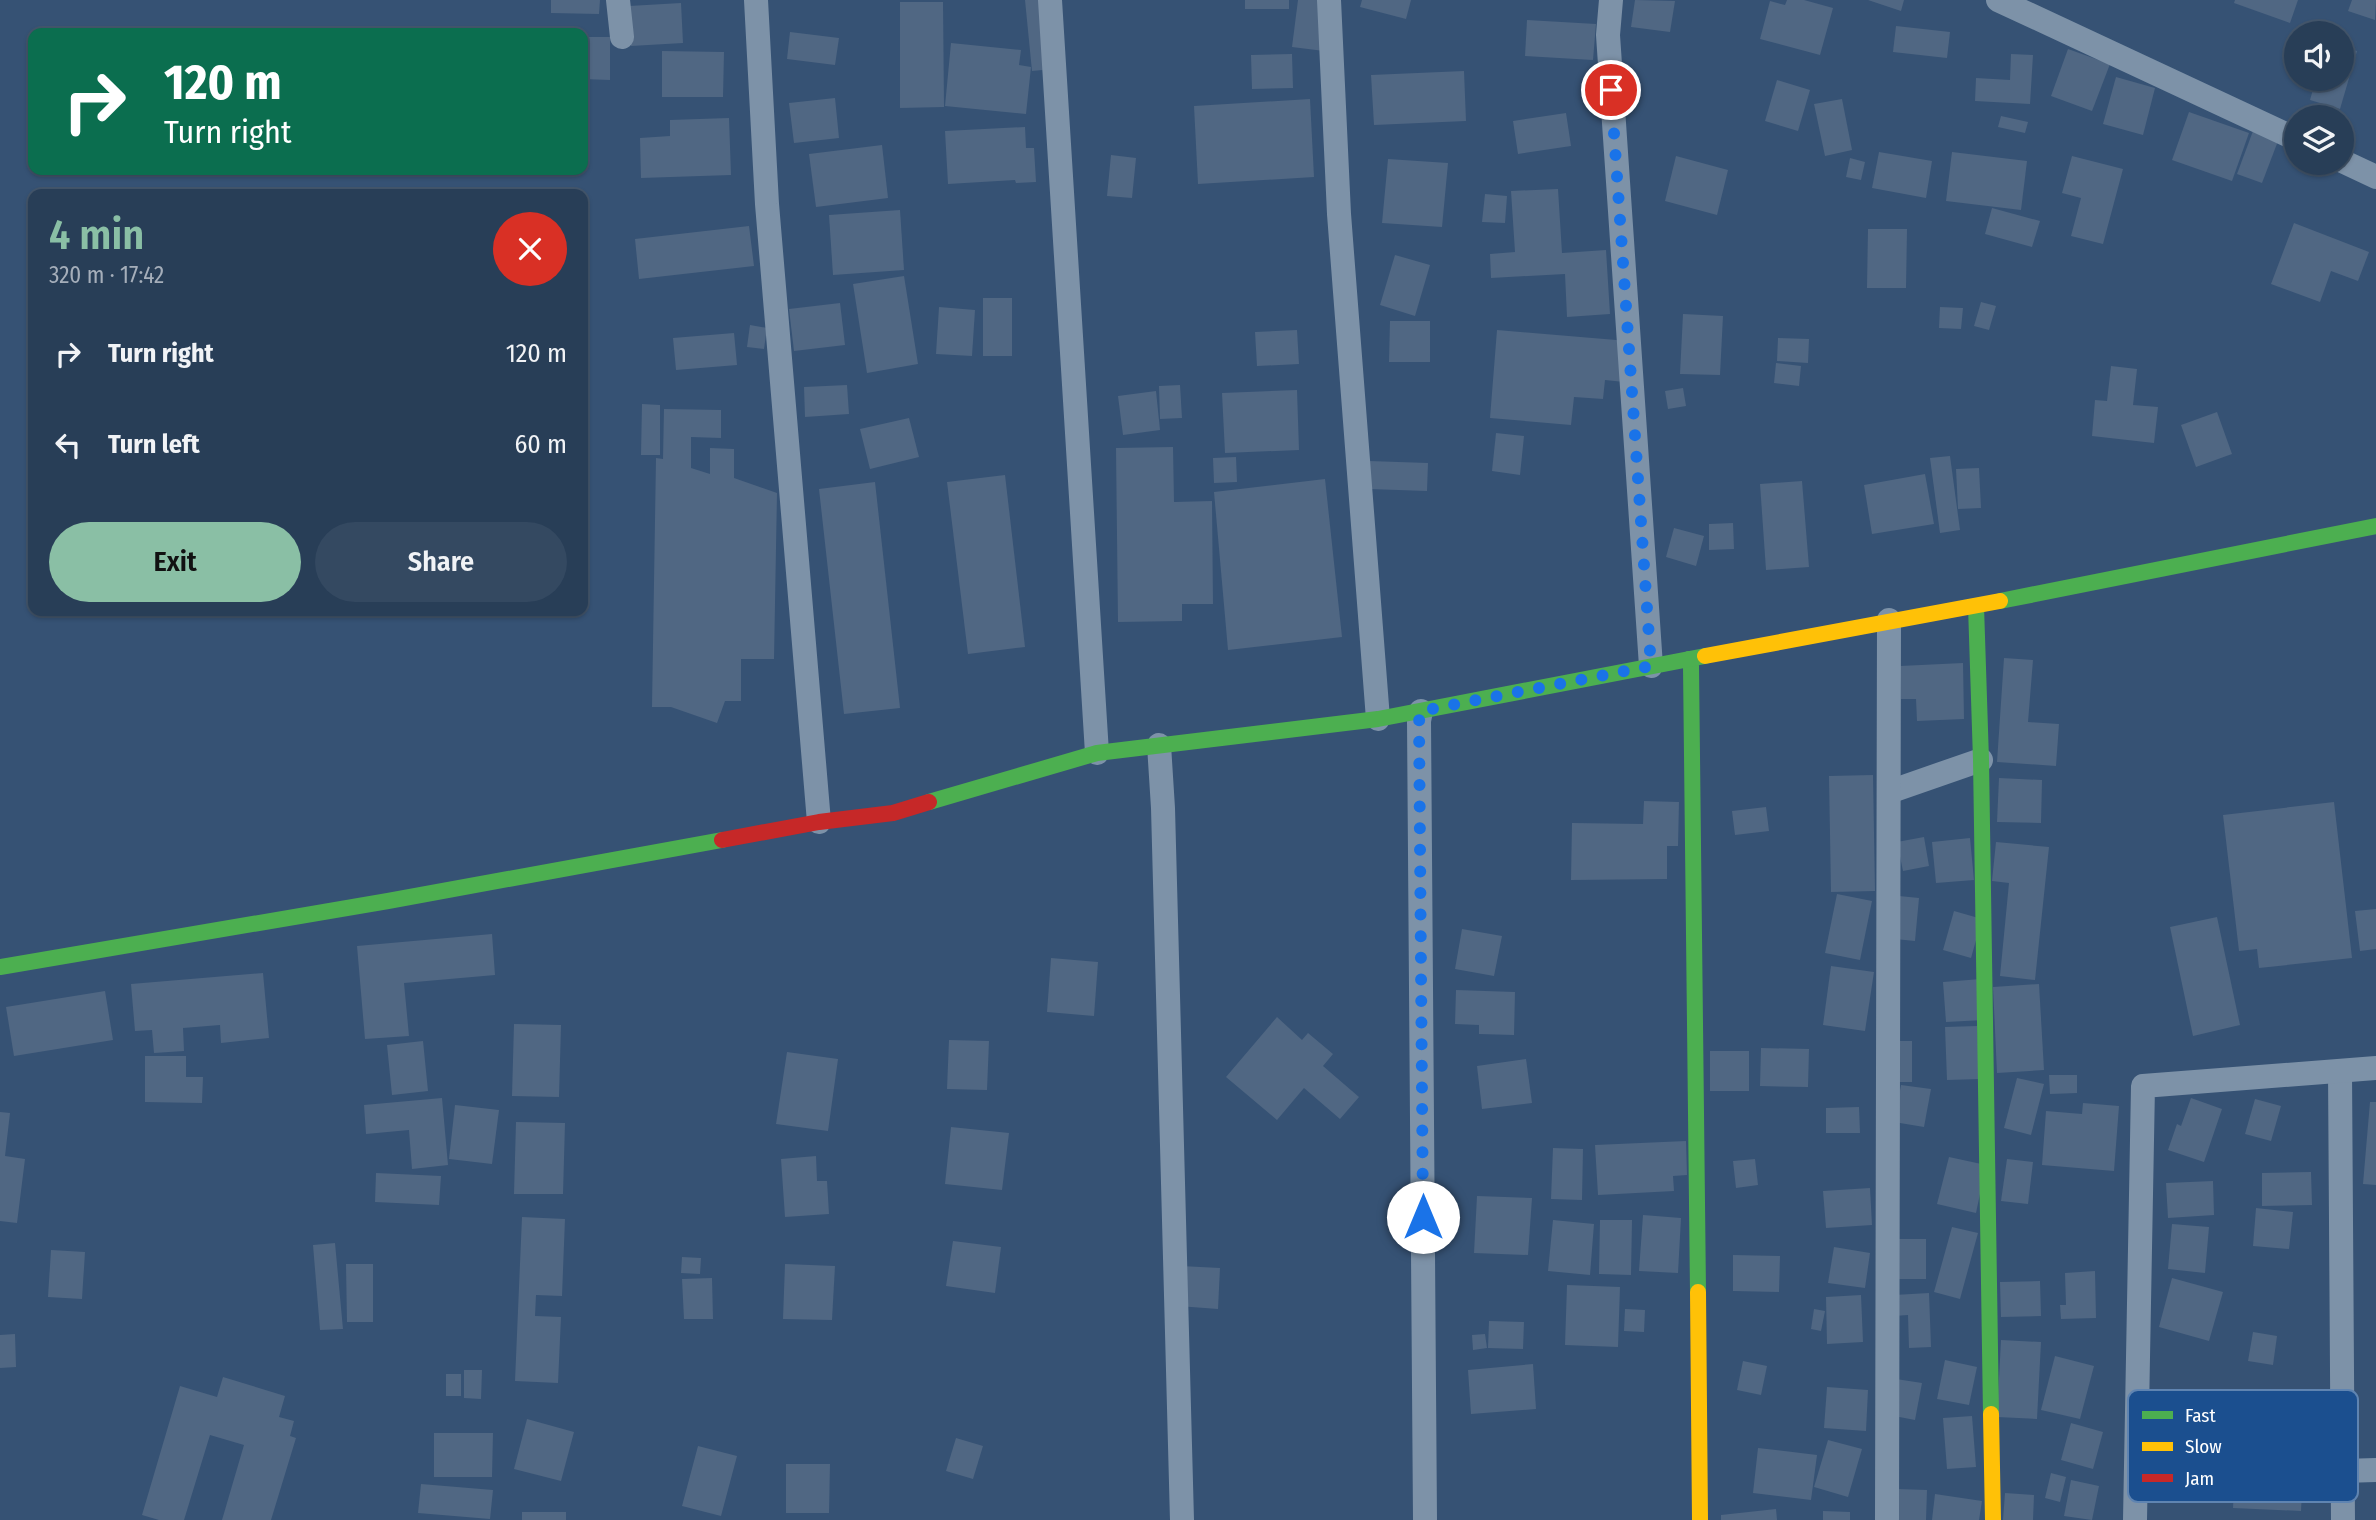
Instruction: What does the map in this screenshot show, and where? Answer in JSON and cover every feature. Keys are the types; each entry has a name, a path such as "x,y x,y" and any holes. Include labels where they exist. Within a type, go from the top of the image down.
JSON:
{"street":[{"path":"618,0 622,37"},
{"path":"756,0 767,204 819,822"},
{"path":"1050,0 1097,753"},
{"path":"1329,0 1339,214 1378,719"},
{"path":"1611,0 1608,36 1651,666"},
{"path":"1997,0 2284,133"},
{"path":"2354,167 2376,177"},
{"path":"0,967 388,901 819,822 893,813 1097,753 1378,719 1889,620 1976,606 2374,522"},
{"path":"1976,606 1981,760 1993,1520"},
{"path":"1887,1520 1889,620"},
{"path":"1689,659 1700,1520"},
{"path":"1421,711 1419,734 1425,1520"},
{"path":"1159,745 1163,808 1182,1520"},
{"path":"1889,792 1981,760"},
{"path":"2137,1390 2143,1086 2376,1068"},
{"path":"2340,1071 2342,1390"},
{"path":"2358,1470 2376,1469"},
{"path":"2135,1502 2135,1520"},
{"path":"2343,1502 2343,1520"}],"building":[{"path":"551,0 600,0 599,14 551,13"},
{"path":"1025,0 1047,0 1053,69 1032,71"},
{"path":"1245,0 1289,0 1289,9 1245,9"},
{"path":"1298,0 1339,0 1332,52 1292,47"},
{"path":"1362,0 1411,0 1406,19 1360,7"},
{"path":"1635,0 1675,1 1670,32 1631,27"},
{"path":"1787,0 1804,0 1833,8 1820,55 1760,39 1770,1 1785,5"},
{"path":"1868,0 1904,0 1901,11"},
{"path":"2235,0 2298,0 2291,21 2234,3"},
{"path":"2352,0 2376,0 2375,20 2348,11"},
{"path":"900,2 943,2 944,107 900,108"},
{"path":"681,3 683,43 631,46 629,6"},
{"path":"1527,20 1596,24 1593,60 1525,56"},
{"path":"1896,26 1950,32 1947,58 1893,52"},
{"path":"790,32 839,38 835,65 787,59"},
{"path":"588,37 610,37 610,80 588,79"},
{"path":"951,43 1021,50 1019,65 1031,67 1026,114 945,106"},
{"path":"2068,49 2110,64 2092,111 2051,96"},
{"path":"662,51 724,52 723,97 662,97"},
{"path":"1292,54 1293,88 1252,89 1251,55"},
{"path":"2011,54 2033,55 2030,104 1975,101 1976,78 2010,80"},
{"path":"1464,71 1466,121 1374,125 1371,75"},
{"path":"2116,77 2155,88 2143,135 2103,124"},
{"path":"1777,80 1810,90 1798,131 1765,121"},
{"path":"2313,91 2345,91 2341,105 2327,105 2310,100"},
{"path":"835,98 839,138 794,143 789,103"},
{"path":"1310,99 1314,177 1198,184 1194,106"},
{"path":"1842,99 1852,150 1825,156 1814,104"},
{"path":"2189,112 2249,133 2232,181 2172,160"},
{"path":"1566,113 1571,146 1518,154 1513,121"},
{"path":"2001,116 2028,122 2025,133 1998,127"},
{"path":"729,118 731,175 641,178 640,138 670,136 670,120"},
{"path":"1025,127 1026,148 1034,148 1036,182 1016,183 1015,180 948,184 945,131"},
{"path":"2253,131 2278,141 2262,183 2237,174"},
{"path":"882,145 888,198 816,207 809,154"},
{"path":"1879,152 1932,161 1926,198 1872,188"},
{"path":"1952,152 2027,161 2021,210 1946,201"},
{"path":"1111,155 1136,158 1132,198 1107,196"},
{"path":"1676,156 1728,170 1717,215 1665,201"},
{"path":"2072,156 2123,169 2103,244 2071,236 2081,198 2062,193"},
{"path":"1850,158 1865,162 1861,180 1846,177"},
{"path":"1388,159 1448,163 1442,227 1382,223"},
{"path":"1558,189 1562,253 1606,250 1610,314 1567,317 1565,274 1491,278 1490,254 1515,252 1511,191"},
{"path":"1485,194 1507,196 1505,223 1482,222"},
{"path":"1992,208 2040,221 2032,247 1985,234"},
{"path":"900,210 904,270 833,275 829,215"},
{"path":"2294,223 2369,252 2358,281 2331,271 2320,302 2271,284"},
{"path":"749,226 754,266 639,279 635,239"},
{"path":"1868,229 1907,229 1906,288 1867,288"},
{"path":"1395,255 1430,265 1415,316 1380,305"},
{"path":"904,276 918,364 867,373 853,284"},
{"path":"983,298 1012,298 1012,356 983,356"},
{"path":"1981,302 1996,306 1989,330 1974,326"},
{"path":"840,303 845,345 794,351 789,309"},
{"path":"939,307 975,310 972,356 936,354"},
{"path":"1940,307 1963,308 1961,329 1939,328"},
{"path":"1683,314 1723,316 1720,375 1680,374"},
{"path":"1390,321 1430,321 1430,362 1389,362"},
{"path":"750,325 767,328 764,349 747,347"},
{"path":"1297,330 1299,364 1257,366 1255,332"},
{"path":"1497,330 1628,341 1624,382 1605,380 1603,399 1574,397 1571,425 1490,418"},
{"path":"734,333 737,365 676,370 673,338"},
{"path":"1778,338 1809,339 1808,363 1777,361"},
{"path":"1776,363 1801,366 1799,386 1774,383"},
{"path":"2111,366 2137,369 2133,405 2158,407 2154,443 2092,436 2095,400 2107,401"},
{"path":"847,385 849,414 805,417 804,387"},
{"path":"1180,385 1182,418 1160,419 1159,386"},
{"path":"1683,388 1686,406 1668,409 1665,391"},
{"path":"1297,390 1299,450 1225,453 1222,393"},
{"path":"1156,391 1160,430 1123,435 1118,396"},
{"path":"642,404 660,405 660,455 641,455"},
{"path":"664,409 721,410 721,438 691,437 691,468 710,474 710,448 734,449 734,478 777,493 774,659 741,659 741,701 725,701 717,723 671,707 652,707 656,458 663,459"},
{"path":"2217,412 2232,454 2196,467 2181,425"},
{"path":"909,418 919,457 870,469 860,429"},
{"path":"1496,433 1524,436 1520,475 1492,471"},
{"path":"1173,447 1174,502 1212,501 1213,604 1182,604 1182,621 1118,622 1116,448"},
{"path":"1950,456 1960,530 1940,533 1930,458"},
{"path":"1236,457 1237,482 1214,483 1213,458"},
{"path":"1369,461 1428,463 1427,491 1369,489"},
{"path":"1979,468 1981,508 1958,509 1956,469"},
{"path":"1925,474 1934,524 1872,534 1864,485"},
{"path":"1005,475 1025,647 968,654 947,482"},
{"path":"1325,479 1342,637 1228,650 1214,492"},
{"path":"1802,481 1809,567 1766,570 1760,484"},
{"path":"875,482 900,708 844,714 819,489"},
{"path":"1733,523 1734,549 1709,550 1709,524"},
{"path":"1674,528 1704,536 1696,566 1666,557"},
{"path":"2004,658 2033,660 2028,722 2059,724 2056,766 1997,762"},
{"path":"1963,663 1964,719 1917,721 1916,699 1901,699 1900,666"},
{"path":"1873,775 1875,891 1831,892 1829,776"},
{"path":"1999,778 2042,780 2041,823 1997,822"},
{"path":"1644,801 1679,802 1678,846 1667,846 1667,879 1571,880 1572,823 1643,824"},
{"path":"2334,802 2352,958 2259,968 2257,949 2239,951 2223,815"},
{"path":"1766,807 1769,831 1735,835 1732,811"},
{"path":"1924,837 1929,866 1903,871 1897,842"},
{"path":"1970,838 1974,880 1936,883 1932,842"},
{"path":"1996,842 2049,847 2035,980 2000,976 2009,883 1992,881"},
{"path":"1837,894 1872,901 1860,960 1825,953"},
{"path":"1899,896 1919,898 1915,941 1895,939"},
{"path":"2376,909 2376,949 2360,951 2355,911"},
{"path":"1954,911 1982,919 1971,958 1943,950"},
{"path":"2217,917 2240,1025 2193,1036 2170,927"},
{"path":"1462,929 1502,936 1494,976 1455,969"},
{"path":"492,934 495,975 404,983 409,1036 365,1039 357,946"},
{"path":"1051,958 1098,962 1094,1016 1047,1012"},
{"path":"1831,966 1874,972 1865,1031 1823,1025"},
{"path":"263,973 269,1038 221,1043 220,1025 183,1028 184,1051 154,1053 152,1030 135,1031 131,984"},
{"path":"1981,979 1984,1020 1946,1022 1943,982"},
{"path":"2039,984 2044,1070 1997,1073 1993,987"},
{"path":"1456,990 1515,992 1514,1035 1479,1034 1479,1025 1455,1024"},
{"path":"105,991 113,1040 14,1056 6,1007"},
{"path":"1277,1017 1302,1040 1308,1033 1333,1054 1323,1066 1359,1097 1340,1119 1304,1088 1277,1120 1226,1077"},
{"path":"514,1024 561,1025 559,1097 512,1096"},
{"path":"1977,1026 1980,1079 1947,1080 1945,1027"},
{"path":"949,1040 989,1041 987,1090 947,1089"},
{"path":"423,1041 428,1091 392,1095 387,1045"},
{"path":"1895,1041 1912,1041 1912,1082 1895,1082"},
{"path":"1761,1048 1809,1049 1808,1087 1760,1086"},
{"path":"1710,1051 1749,1051 1749,1091 1710,1091"},
{"path":"787,1052 838,1059 828,1131 776,1124"},
{"path":"145,1056 186,1056 186,1077 203,1077 202,1103 145,1102"},
{"path":"1526,1059 1532,1103 1482,1109 1477,1066"},
{"path":"2049,1075 2077,1075 2077,1093 2050,1094"},
{"path":"2017,1078 2044,1084 2031,1135 2004,1128"},
{"path":"1901,1085 1931,1089 1924,1127 1894,1122"},
{"path":"442,1098 448,1165 412,1169 409,1130 366,1134 364,1105"},
{"path":"2191,1098 2222,1109 2204,1162 2168,1150 2177,1124 2181,1126"},
{"path":"2255,1099 2281,1106 2271,1141 2245,1134"},
{"path":"2370,1102 2376,1102 2376,1185 2363,1184"},
{"path":"2083,1103 2119,1106 2114,1171 2042,1165 2046,1111 2082,1114"},
{"path":"455,1105 499,1110 492,1164 449,1159"},
{"path":"1859,1107 1860,1133 1826,1133 1826,1108"},
{"path":"0,1112 10,1113 5,1156 25,1159 17,1223 0,1221"},
{"path":"516,1122 565,1123 563,1194 514,1194"},
{"path":"951,1127 1009,1133 1002,1190 945,1184"},
{"path":"1686,1141 1687,1175 1673,1176 1674,1191 1598,1195 1595,1145"},
{"path":"1553,1148 1583,1149 1582,1200 1551,1199"},
{"path":"816,1156 817,1181 827,1181 829,1214 785,1217 781,1159"},
{"path":"1949,1157 1986,1165 1976,1213 1937,1204"},
{"path":"1755,1159 1758,1185 1736,1188 1733,1161"},
{"path":"2007,1159 2033,1162 2028,1204 2001,1201"},
{"path":"2311,1172 2312,1205 2262,1206 2262,1173"},
{"path":"376,1173 441,1176 439,1205 375,1202"},
{"path":"2213,1181 2214,1215 2168,1218 2166,1183"},
{"path":"1870,1188 1872,1225 1826,1228 1823,1191"},
{"path":"1477,1196 1532,1198 1528,1255 1474,1253"},
{"path":"2256,1208 2293,1212 2289,1249 2253,1246"},
{"path":"1643,1215 1681,1218 1678,1273 1639,1271"},
{"path":"522,1217 565,1219 562,1296 536,1295 535,1316 561,1317 558,1383 515,1381"},
{"path":"1553,1220 1594,1224 1590,1275 1548,1271"},
{"path":"1600,1220 1632,1220 1631,1275 1599,1274"},
{"path":"2172,1224 2209,1227 2205,1273 2168,1269"},
{"path":"1952,1227 1978,1233 1960,1299 1934,1292"},
{"path":"1889,1239 1926,1239 1926,1279 1889,1279"},
{"path":"953,1241 1001,1247 995,1293 946,1286"},
{"path":"335,1243 343,1329 320,1330 313,1245"},
{"path":"1834,1247 1870,1253 1865,1288 1828,1283"},
{"path":"51,1250 85,1252 82,1299 48,1297"},
{"path":"1733,1255 1780,1256 1779,1292 1733,1291"},
{"path":"682,1257 701,1258 700,1274 681,1273"},
{"path":"346,1264 373,1264 373,1322 347,1322"},
{"path":"785,1264 835,1266 832,1320 783,1319"},
{"path":"1181,1266 1220,1268 1218,1309 1178,1306"},
{"path":"2095,1271 2096,1318 2061,1319 2060,1305 2066,1305 2065,1273"},
{"path":"712,1278 713,1319 684,1319 682,1279"},
{"path":"2172,1278 2223,1292 2209,1341 2159,1327"},
{"path":"2040,1281 2041,1316 2001,1317 2000,1282"},
{"path":"1567,1285 1620,1287 1618,1347 1565,1345"},
{"path":"1929,1293 1931,1347 1909,1348 1908,1315 1894,1316 1894,1295"},
{"path":"1861,1295 1863,1342 1827,1344 1826,1297"},
{"path":"1625,1309 1645,1310 1644,1332 1624,1331"},
{"path":"1814,1309 1825,1311 1821,1331 1811,1329"},
{"path":"1489,1321 1524,1322 1523,1349 1488,1348"},
{"path":"2253,1332 2277,1336 2273,1365 2248,1361"},
{"path":"15,1334 16,1367 0,1368 0,1335"},
{"path":"1485,1334 1487,1348 1473,1350 1472,1335"},
{"path":"2001,1340 2041,1342 2037,1419 1997,1417"},
{"path":"2055,1356 2094,1366 2080,1419 2041,1410"},
{"path":"1945,1360 1977,1367 1969,1405 1937,1399"},
{"path":"1743,1361 1767,1366 1761,1395 1737,1390"},
{"path":"1533,1364 1536,1409 1471,1414 1468,1370"},
{"path":"464,1370 482,1370 481,1399 464,1398"},
{"path":"446,1374 461,1374 461,1396 446,1396"},
{"path":"223,1377 285,1396 279,1417 294,1421 290,1436 296,1438 271,1520 222,1520 244,1445 210,1435 184,1520 159,1520 142,1515 180,1386 217,1397"},
{"path":"1896,1379 1922,1383 1915,1420 1889,1415"},
{"path":"1827,1387 1868,1390 1866,1431 1824,1428"},
{"path":"1972,1416 1976,1467 1947,1469 1943,1418"},
{"path":"527,1419 574,1432 561,1481 514,1469"},
{"path":"2071,1423 2103,1432 2093,1469 2061,1460"},
{"path":"434,1433 493,1433 492,1477 434,1477"},
{"path":"956,1438 983,1446 973,1479 946,1471"},
{"path":"1828,1440 1862,1449 1848,1497 1814,1487"},
{"path":"698,1446 737,1456 721,1516 682,1506"},
{"path":"1758,1448 1817,1455 1811,1500 1753,1493"},
{"path":"786,1464 830,1464 829,1513 786,1513"},
{"path":"2051,1473 2066,1477 2060,1502 2045,1498"},
{"path":"2071,1480 2099,1486 2092,1520 2064,1516"},
{"path":"421,1484 493,1490 490,1519 418,1513"},
{"path":"1896,1489 1927,1490 1926,1520 1895,1520"},
{"path":"2005,1493 2034,1495 2033,1520 2003,1520"},
{"path":"1935,1494 1982,1501 1979,1520 1932,1520"},
{"path":"2233,1502 2301,1502 2301,1511 2233,1508"},
{"path":"1776,1509 1777,1520 1721,1520 1721,1515"},
{"path":"1823,1511 1850,1512 1850,1520 1823,1520"},
{"path":"522,1512 566,1512 566,1520 522,1520"}],"traffic: fast":[{"path":"2000,601 2376,526"},
{"path":"1976,606 1981,760 1991,1414"},
{"path":"929,802 1097,753 1378,719 1705,656"},
{"path":"1689,659 1698,1292"},
{"path":"0,967 388,901 722,840"}],"traffic: slow":[{"path":"1705,656 2000,601"},
{"path":"1698,1292 1700,1520"},
{"path":"1991,1414 1993,1520"}],"traffic: jam":[{"path":"722,840 819,822 893,813 929,802"}],"route":[{"path":"1423,1217 1421,711 1651,666 1611,90"}]}
